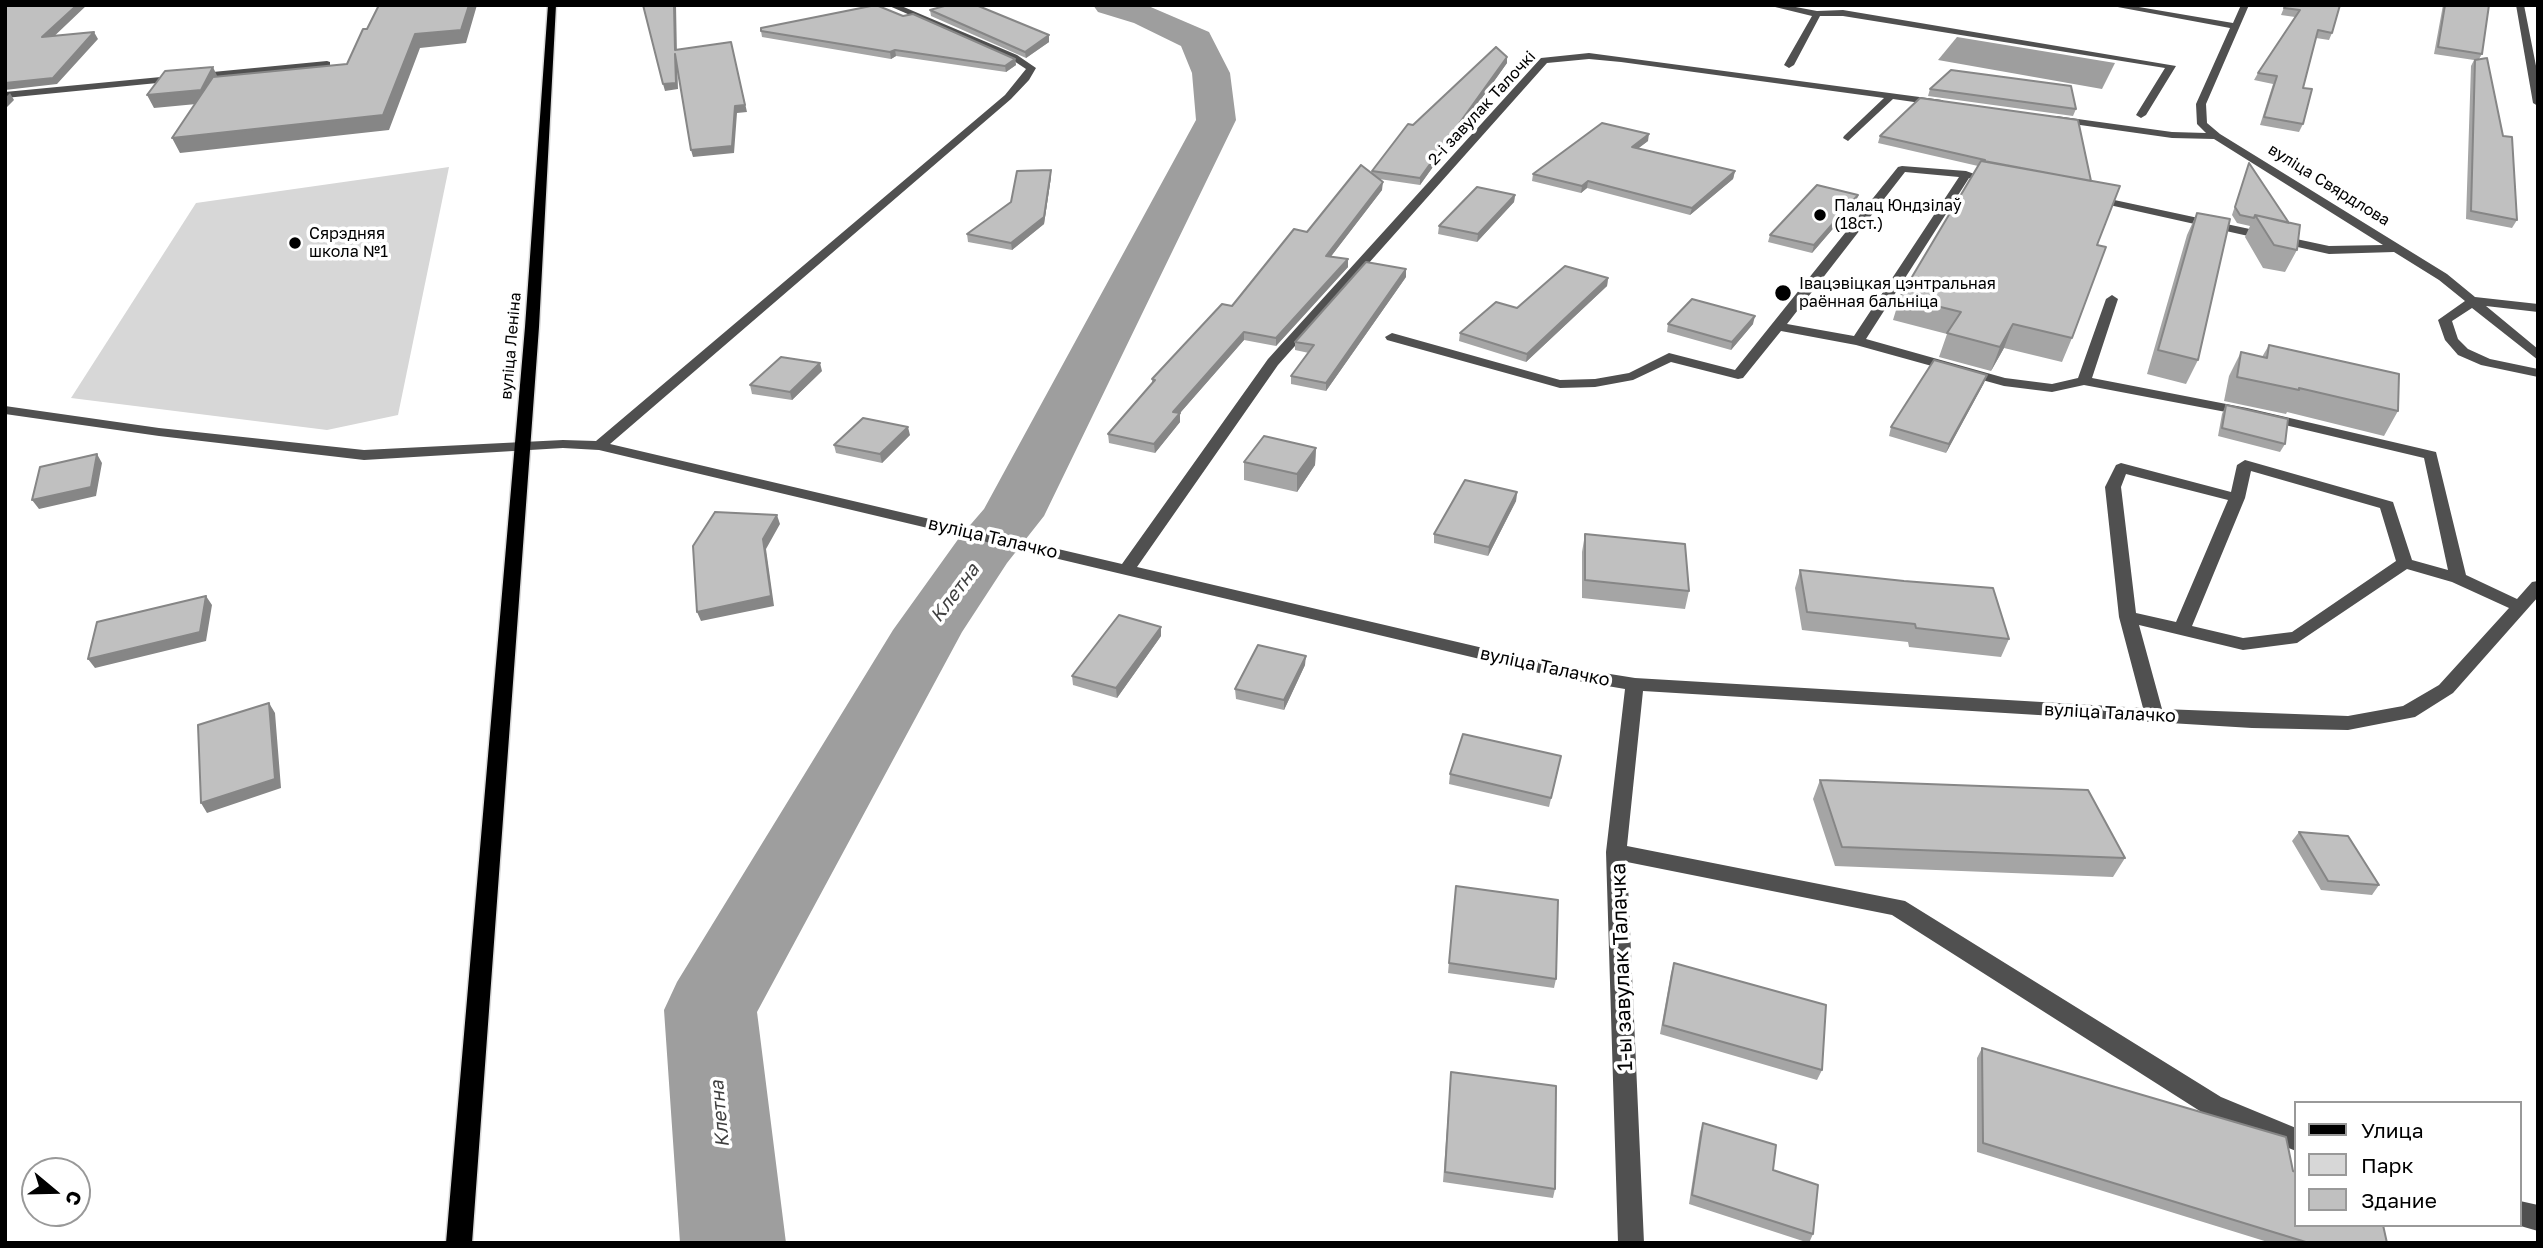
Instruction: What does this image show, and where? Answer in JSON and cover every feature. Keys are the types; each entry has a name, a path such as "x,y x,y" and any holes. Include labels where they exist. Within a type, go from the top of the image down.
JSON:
{"main road":[{"name":"вуліца Леніна","path":"459,1243 522,447 552,5"}],"street":[{"path":"599,446 1008,97 1026,78 1031,68 1014,57 891,5"},
{"path":"1771,5 1817,14 1843,13 2171,66 2141,115"},
{"path":"2111,5 2234,26"},
{"path":"2216,136 2202,124 2201,104 2245,5"},
{"path":"2520,5 2538,103"},
{"path":"1789,65 1817,14"},
{"name":"2-і завулак Талочкі","path":"1127,569 1273,362 1544,60 1567,56 1600,57 1957,105"},
{"path":"5,95 327,64"},
{"path":"1848,138 1891,96"},
{"path":"2049,118 2172,135 2216,136"},
{"name":"вуліца Свярдлова","path":"2216,136 2397,248 2474,301 2538,356"},
{"path":"1392,337 1560,384 1595,383 1633,376 1669,357 1738,374 1902,169 1993,179"},
{"path":"1858,341 1966,174"},
{"path":"2074,195 2329,250 2397,248"},
{"path":"2084,381 2112,299"},
{"path":"2538,308 2474,301 2445,320 2452,340 2463,352 2486,362 2538,373"},
{"path":"1779,326 1858,341 2004,382 2052,388 2084,381 2247,412 2431,455 2458,578"},
{"name":"вуліца Талачко","path":"5,410 159,432 364,455 563,444 599,446 1560,673 1635,688 2252,722 2348,723 2408,712 2446,689 2538,586"},
{"path":"2182,629 2237,498 2245,465 2387,505 2405,563"},
{"path":"2154,716 2128,617 2113,487 2121,468 2237,498"},
{"path":"2405,563 2458,578 2519,606"},
{"path":"2128,617 2243,645 2297,637 2405,563"},
{"name":"1-ы завулак Талачка","path":"1632,1243 1617,847 1635,688"},
{"path":"1617,847 1897,906 2212,1105 2294,1139"}],"green space":[{"path":"449,167 398,415 327,430 71,398 196,203"}],"shaded area":[{"path":"1957,37 2115,63 2102,89 1938,60"}],"building":[{"path":"5,5 77,5 42,37 94,32 53,78 5,83"},
{"path":"379,5 469,5 461,30 415,34 383,115 172,138 213,77 347,64 363,29 367,29"},
{"path":"643,5 674,5 675,50 731,42 745,105 735,106 732,146 691,150 675,54 676,83 663,84"},
{"path":"876,5 903,16 913,14 1015,59 1005,66 895,50 890,52 761,31 761,28"},
{"path":"948,5 976,5 1049,35 1025,52 930,10"},
{"path":"2286,5 2340,5 2332,33 2318,30 2303,88 2312,89 2303,124 2264,117 2277,76 2258,73 2300,10 2284,8"},
{"path":"2445,5 2489,5 2482,54 2438,47"},
{"path":"1496,47 1507,57 1420,178 1372,171 1408,124 1413,125"},
{"path":"2487,58 2503,136 2512,137 2517,220 2471,211 2475,60"},
{"path":"213,67 201,90 147,95 165,71"},
{"path":"1951,70 2071,86 2076,109 1930,89"},
{"path":"1920,98 2078,120 2091,181 1984,161 1880,136"},
{"path":"1602,123 1649,134 1632,147 1735,171 1692,208 1588,181 1582,186 1533,174"},
{"path":"1981,161 2120,186 2097,245 2106,247 2072,338 2013,324 2000,347 1947,333 1961,312 1900,297"},
{"path":"2249,163 2289,223 2255,215 2254,218 2240,215 2235,207"},
{"path":"1361,165 1383,182 1326,256 1348,259 1276,338 1244,332 1173,412 1180,413 1154,444 1108,434 1155,380 1152,379 1222,304 1232,306 1294,229 1307,232"},
{"path":"1051,170 1044,217 1011,243 967,234 1011,202 1017,171"},
{"name":"Палац Юндзілаў (18ст.)","path":"1817,185 1858,195 1814,245 1770,235"},
{"path":"1477,187 1515,195 1478,234 1439,226"},
{"path":"2197,213 2230,219 2198,360 2158,350"},
{"path":"2255,215 2300,225 2297,250 2274,245"},
{"path":"1366,262 1406,269 1326,383 1291,376 1314,345 1295,342"},
{"path":"1565,266 1608,278 1527,354 1460,333 1496,302 1517,308"},
{"path":"1692,299 1755,316 1732,342 1668,324"},
{"path":"2269,345 2399,374 2398,411 2237,377 2241,352 2267,358"},
{"path":"781,357 820,363 790,392 750,385"},
{"path":"1934,360 1987,375 1949,444 1891,427"},
{"path":"2226,405 2288,419 2285,444 2222,428"},
{"path":"863,418 908,427 880,454 834,445"},
{"path":"1264,436 1316,448 1297,474 1244,462"},
{"path":"97,454 91,487 32,500 40,467"},
{"path":"1465,480 1517,492 1489,547 1434,534"},
{"path":"715,512 777,515 763,539 771,596 697,612 693,546"},
{"path":"1585,534 1685,544 1689,591 1585,580"},
{"path":"1800,570 1993,588 2009,639 1916,628 1915,624 1807,612"},
{"path":"206,596 200,632 88,659 97,622"},
{"path":"1119,615 1161,627 1116,688 1072,676"},
{"path":"1258,645 1306,656 1284,700 1235,689"},
{"path":"269,703 275,779 201,803 198,725"},
{"path":"1463,734 1561,756 1551,798 1450,774"},
{"path":"1820,780 2088,790 2125,858 1842,847"},
{"path":"2299,832 2348,836 2379,885 2328,881"},
{"path":"1456,886 1558,900 1556,979 1449,963"},
{"path":"1674,963 1826,1005 1822,1070 1663,1025"},
{"path":"1982,1048 2286,1137 2294,1171 2294,1227 2383,1227 2387,1243 2309,1243 1983,1143"},
{"path":"1451,1072 1556,1086 1555,1189 1445,1172"},
{"path":"1703,1123 1776,1145 1773,1170 1818,1185 1813,1234 1692,1195"}],"waterway":[{"name":"Клетна","path":"733,1243 710,1010 928,630 982,552 1012,516 1216,120 1211,73 1196,40 1146,16 1110,5"}],"place":[{"name":"Палац Юндзілаў (18ст.)","path":"1820,215"},
{"name":"Сярэдняя школа №1","path":"295,243"},
{"name":"Івацэвіцкая цэнтральная раённая бальніца","path":"1783,293"}]}
